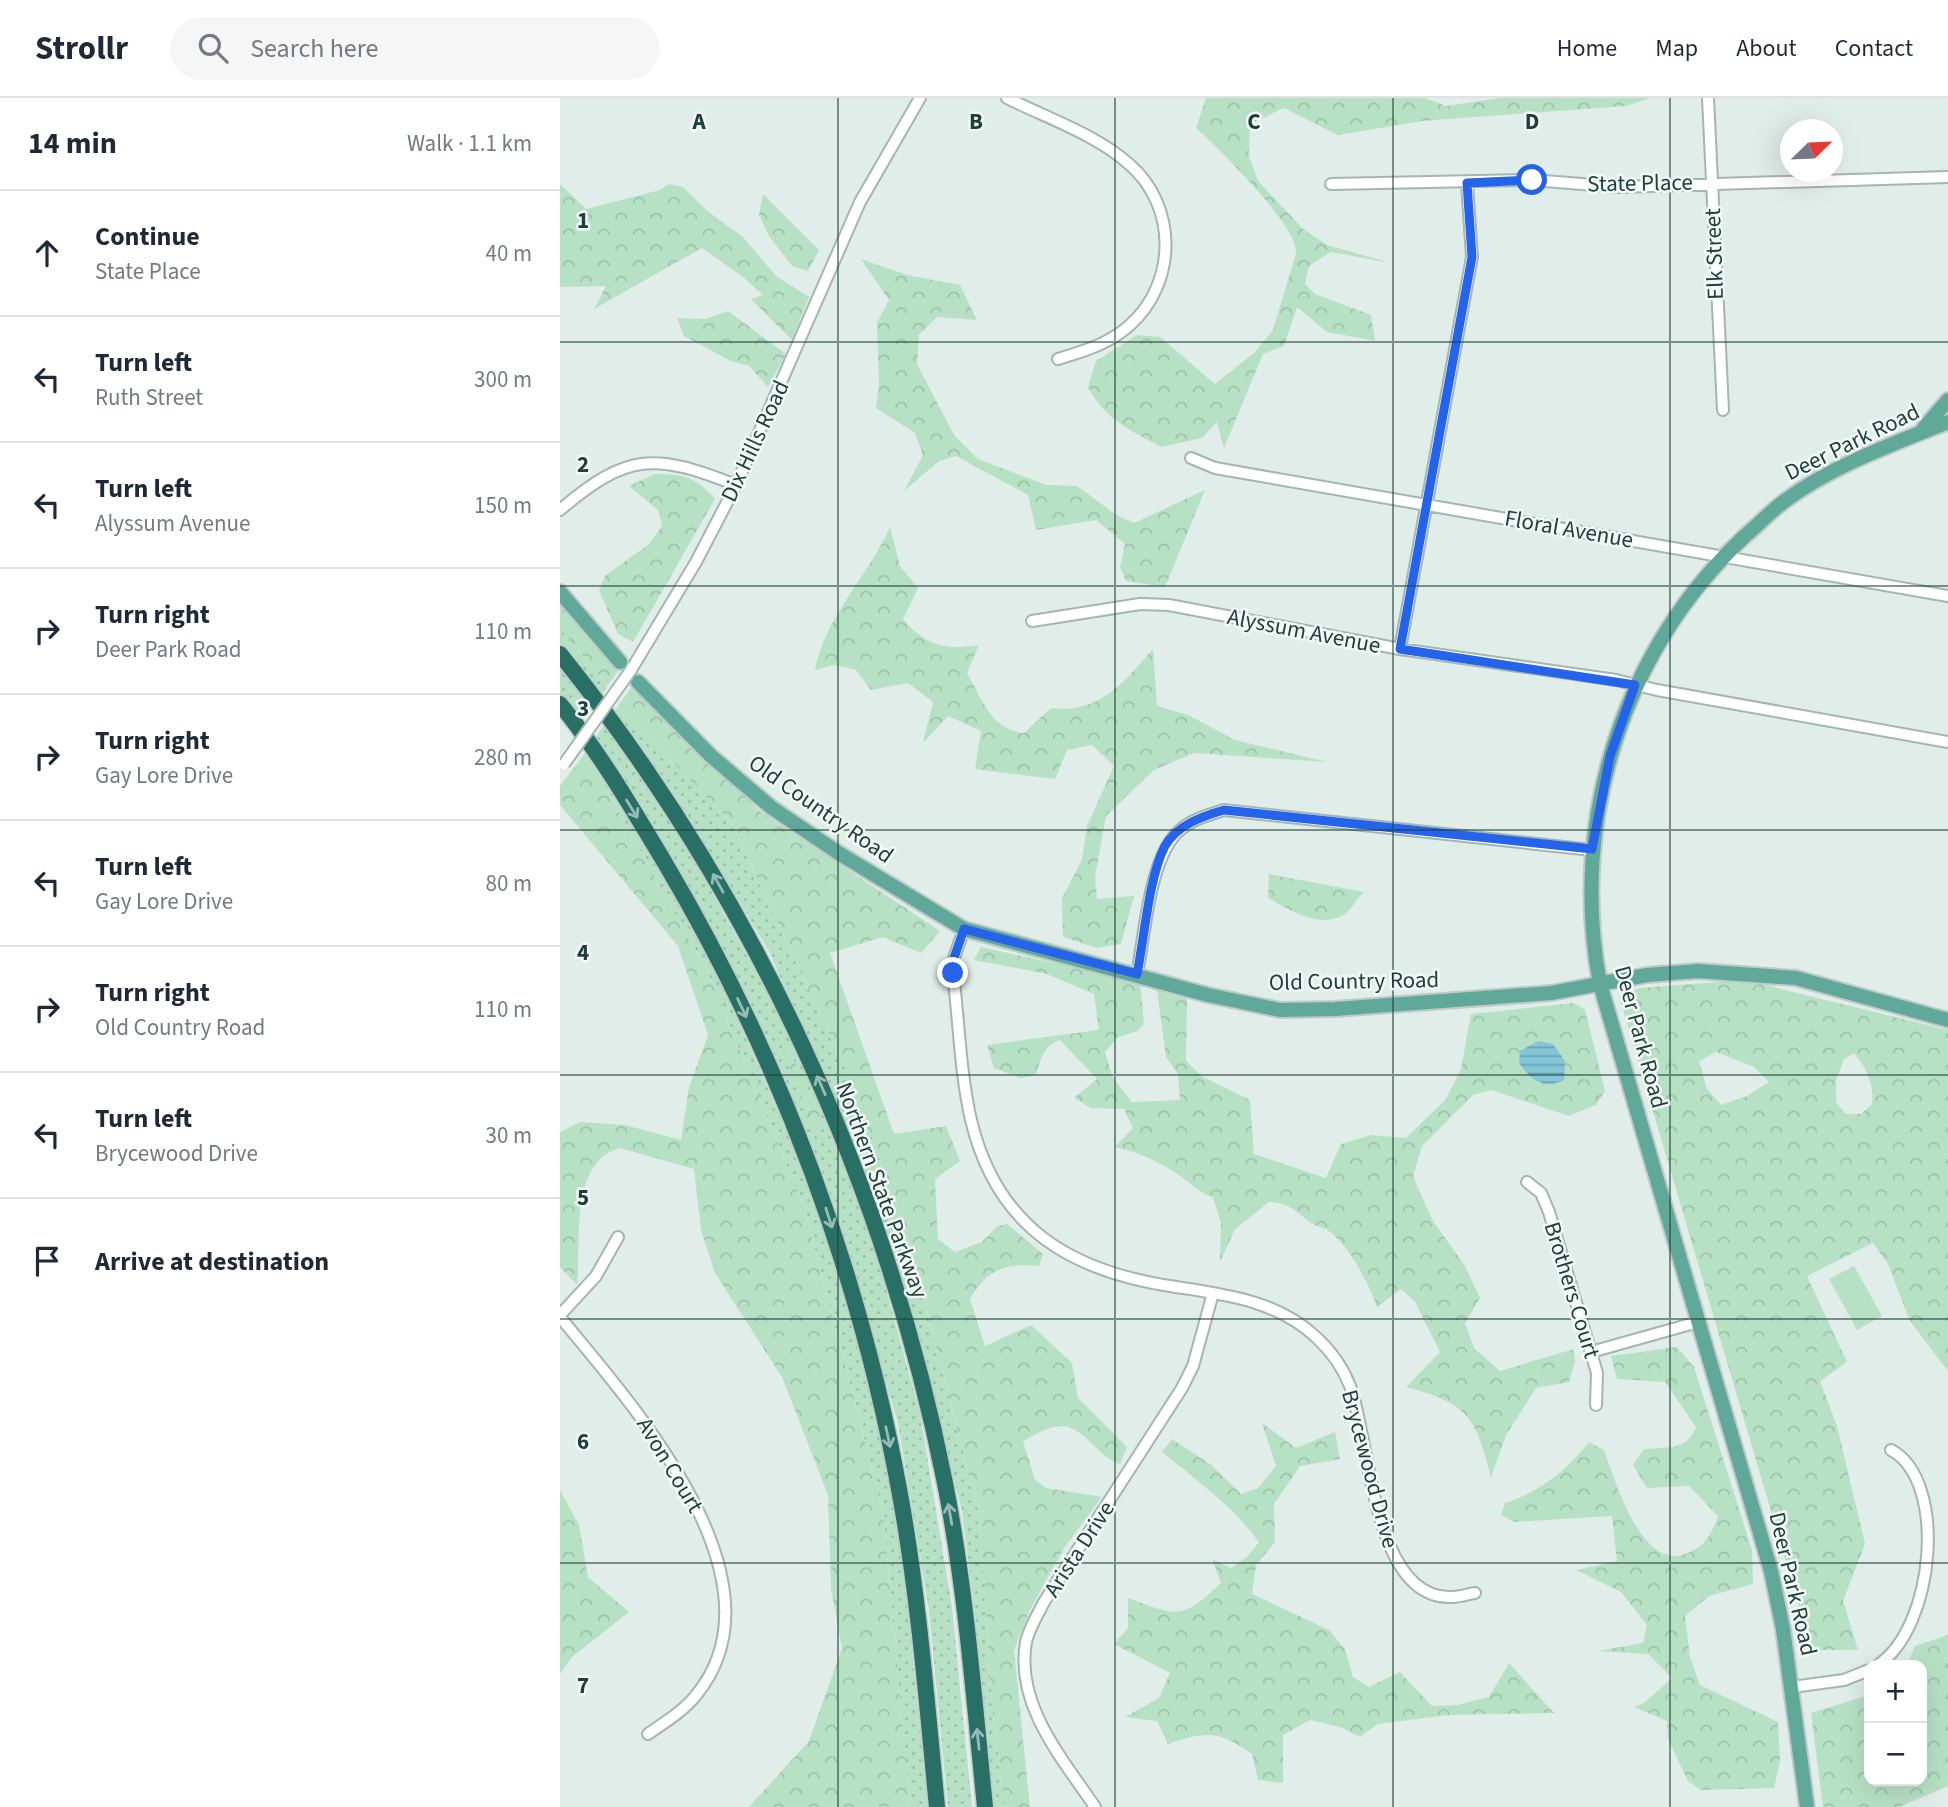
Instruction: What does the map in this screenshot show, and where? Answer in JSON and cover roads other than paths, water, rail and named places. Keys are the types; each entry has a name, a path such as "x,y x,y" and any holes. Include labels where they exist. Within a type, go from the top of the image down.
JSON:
{"highway":[{"name":"Northern State Parkway","path":"560,654 654,778 715,877 785,1006 825,1093 858,1177 910,1338 944,1481 964,1594 985,1807"},
{"path":"560,704 596,751 709,937 806,1152 847,1272 879,1394 901,1501 917,1608 937,1807"}],"main road":[{"path":"1920,433 1948,400"},
{"name":"Deer Park Road","path":"1807,1807 1792,1687 1771,1571 1600,984 1590,892 1592,849 1610,756 1635,685 1670,623 1725,555 1784,501 1817,480 1948,422"},
{"path":"1920,433 1948,433"},
{"path":"560,592 620,662"},
{"name":"Old Country Road","path":"638,682 711,756 772,808 820,841 964,929 1208,995 1280,1010 1551,993 1671,972 1758,974 1808,981 1948,1020"}],"street":[{"name":"Dix Hills Road","path":"562,766 653,635 736,485 860,202 920,98"},
{"path":"1007,98 1110,149 1131,165 1153,194 1166,228 1167,253 1163,272 1144,311 1124,331 1099,346 1058,359"},
{"name":"Elk Street","path":"1708,98 1723,410"},
{"name":"State Place","path":"1331,184 1532,180 1619,187 1711,182 1948,177"},
{"path":"1400,649 1472,257 1467,183"},
{"name":"Floral Avenue","path":"1191,458 1215,468 1725,555 1948,597"},
{"path":"560,510 602,478 641,463 684,466 736,485"},
{"name":"Alyssum Avenue","path":"1032,621 1140,604 1169,605 1400,649 1635,685 1948,742"},
{"path":"1137,974 1158,867 1166,845 1180,830 1199,817 1224,810 1592,849"},
{"name":"Brycewood Drive","path":"964,929 954,958 953,973 968,1101 981,1152 1004,1197 1042,1238 1103,1272 1136,1282 1213,1293 1274,1308 1297,1320 1319,1339 1337,1361 1350,1386 1385,1534 1394,1558 1409,1579 1428,1592 1448,1598 1475,1593"},
{"name":"Brothers Court","path":"1527,1182 1541,1193 1549,1213 1597,1373 1596,1405"},
{"path":"560,1316 596,1276 618,1237"},
{"name":"Arista Drive","path":"1095,1807 1051,1742 1033,1706 1024,1671 1027,1639 1044,1602 1182,1388 1205,1329 1213,1293"},
{"name":"Avon Court","path":"560,1316 629,1400 663,1447 690,1493 705,1525 716,1560 723,1597 724,1633 715,1664 698,1694 681,1711 648,1734"},
{"path":"1591,1352 1698,1322"},
{"path":"1883,1660 1903,1641 1918,1615 1939,1541 1936,1504 1930,1483 1919,1467 1905,1455 1891,1450"},
{"path":"1792,1687 1844,1680 1864,1672"}],"water":[{"path":"1538,1041 1553,1044 1565,1061 1564,1080 1550,1084 1538,1082 1519,1063 1520,1051"}]}
